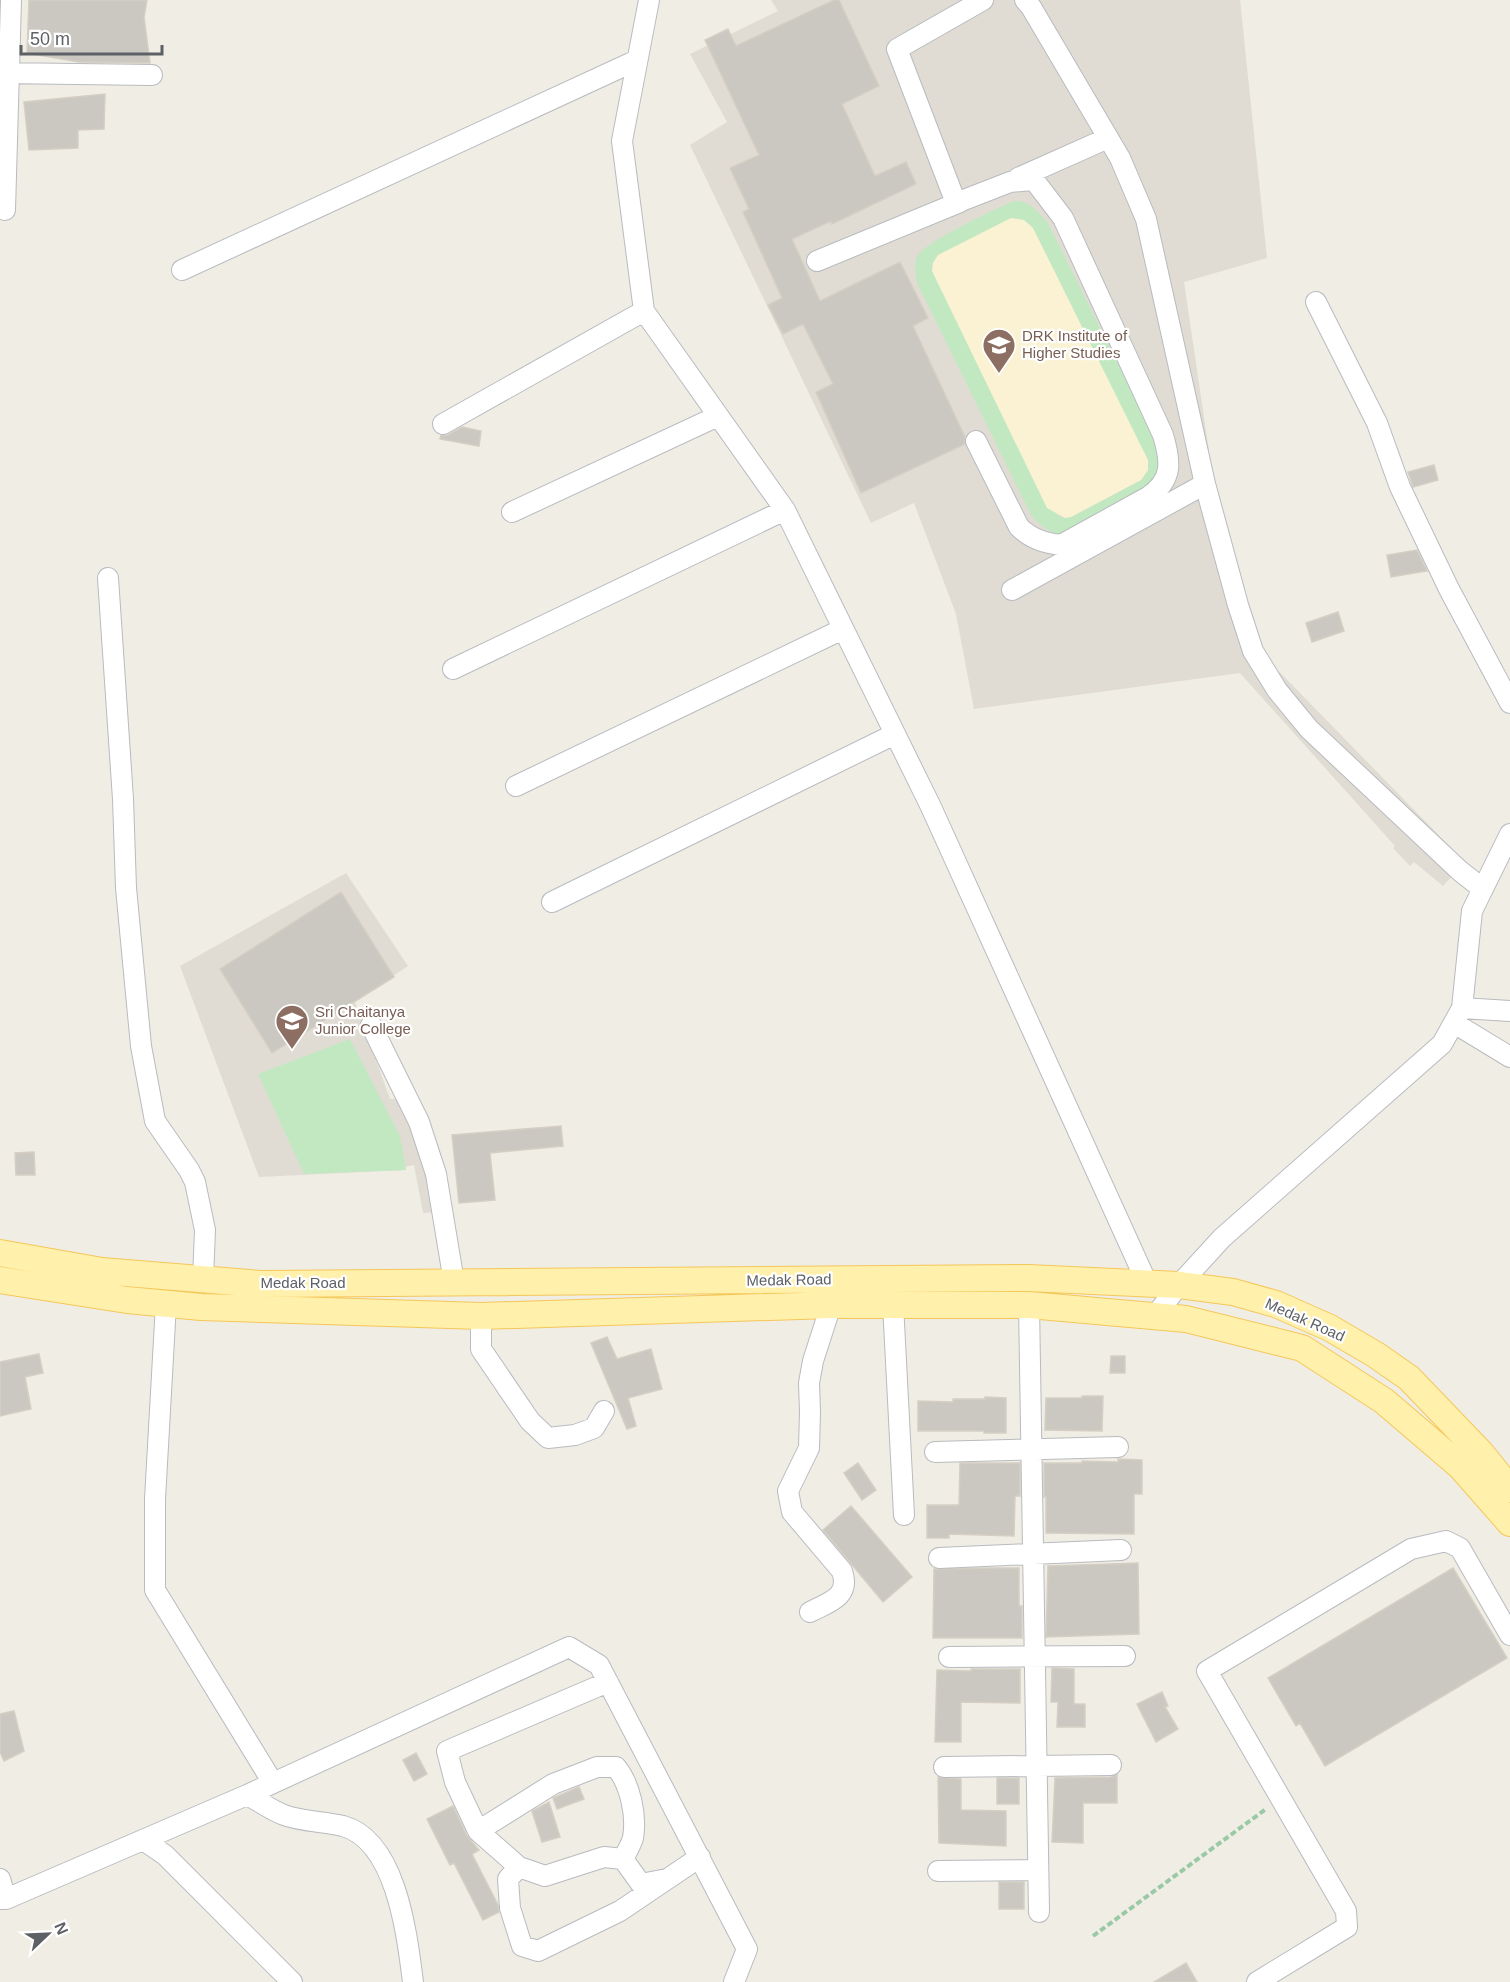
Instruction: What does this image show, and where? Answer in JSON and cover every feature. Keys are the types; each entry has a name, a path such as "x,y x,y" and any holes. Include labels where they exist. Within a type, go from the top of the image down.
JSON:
{"main road":[{"name":"Medak Road","path":"0,1253 102,1271 261,1284 1028,1278 1179,1285 1233,1292 1276,1304 1330,1329 1376,1355 1409,1378 1481,1453 1510,1489"},
{"name":"Medak Road","path":"0,1280 127,1300 201,1307 481,1316 831,1305 1029,1305 1186,1319 1302,1348 1384,1401 1460,1466 1510,1523"}],"street":[{"path":"4,198 5,73 11,0"},
{"path":"649,0 622,141 644,311 785,510 931,807 1147,1283"},
{"path":"960,202 956,203 897,49 983,0"},
{"path":"1025,0 1120,158 1146,219 1205,484 1253,651 1277,690 1309,729 1483,890"},
{"path":"182,270 637,60"},
{"path":"5,73 152,75"},
{"path":"817,261 1010,182 1108,138"},
{"path":"976,441 1019,527 1027,535 1047,543 1061,544 1129,508 1158,490 1167,477 1169,455 1163,435 1063,218 1034,180 1010,182"},
{"path":"1316,302 1377,423 1400,487 1444,579 1510,703"},
{"path":"443,424 644,311"},
{"path":"512,512 718,416"},
{"path":"1012,590 1205,484"},
{"path":"453,669 785,510"},
{"path":"108,578 123,799 126,888 141,1046 155,1121 195,1182 205,1230 203,1279"},
{"path":"516,786 843,629"},
{"path":"552,902 895,734"},
{"path":"1155,1316 1179,1285 1222,1238 1442,1044 1458,1016 1472,911 1510,834"},
{"path":"1458,1016 1510,1011"},
{"path":"1458,1016 1510,1057"},
{"path":"371,1025 422,1132 436,1174 454,1282"},
{"path":"166,1304 155,1499 155,1590 273,1783"},
{"path":"893,1304 904,1515"},
{"path":"810,1612 836,1598 844,1590 845,1581 842,1571 792,1512 788,1491 809,1448 809,1383 813,1361 831,1305"},
{"path":"1029,1305 1039,1911"},
{"path":"481,1316 482,1349 530,1421 548,1438 575,1435 594,1428 604,1411"},
{"path":"935,1452 1118,1447"},
{"path":"1257,1982 1347,1927 1346,1911 1207,1671 1411,1549 1446,1541 1460,1548 1510,1635"},
{"path":"939,1558 1120,1550"},
{"path":"0,1879 3,1899 248,1795 569,1647 599,1665 747,1949 734,1982"},
{"path":"949,1657 1125,1656"},
{"path":"608,1682 447,1751 455,1782 478,1831 519,1867 544,1876 604,1857 622,1859 641,1884 667,1879"},
{"path":"944,1767 1111,1765"},
{"path":"478,1831 553,1784 597,1767 615,1767 624,1776 632,1799 633,1839 622,1859"},
{"path":"248,1795 282,1814 344,1826 373,1846 384,1865 399,1902 413,1982"},
{"path":"143,1840 165,1855 292,1982"},
{"path":"519,1867 508,1879 510,1908 522,1946 538,1951 620,1911 700,1857"},
{"path":"938,1871 1038,1870"}],"path":[{"path":"1093,1936 1281,1798"}],"shaded area":[{"name":"DRK Institute of Higher Studies","path":"771,0 1240,0 1267,258 1184,282 1211,465 1262,654 1465,862 1443,886 1414,862 1410,866 1393,848 1395,846 1240,673 974,709 956,614 914,503 871,523 690,145 727,122 690,54 778,11"},
{"name":"Sri Chaitanya Junior College","path":"346,873 408,966 355,1002 390,1099 420,1098 439,1212 423,1213 414,1165 405,1167 406,1170 259,1177 180,966"}],"green space":[{"path":"1014,201 1020,201 1033,208 1048,223 1161,451 1160,479 1066,535 1047,529 1031,515 916,279 917,257 932,243","holes":["1148,470 1141,480 1071,517 1065,518 1055,514"]},
{"path":"350,1039 400,1136 406,1170 304,1174 258,1074"}],"sand":[{"path":"1011,218 1024,220 1033,228 1148,460 1148,470 1141,480 1071,517 1065,518 1047,508 932,271 933,263 938,255"}],"building":[{"path":"29,0 147,0 144,17 150,63 79,62 27,53"},
{"path":"834,0 839,0 879,86 842,104 875,176 906,162 916,184 832,224 831,221 792,239 820,301 900,262 928,318 913,326 965,437 965,444 861,493 816,392 833,384 803,324 783,334 768,305 782,298 743,212 749,209 730,168 759,155 705,40 728,29 736,46"},
{"path":"105,94 104,129 78,130 78,148 29,150 24,102"},
{"path":"462,427 481,431 479,446 440,439 441,435 448,435"},
{"path":"1434,465 1438,480 1413,487 1408,472"},
{"path":"1417,550 1427,571 1391,577 1387,555"},
{"path":"1338,612 1344,631 1312,642 1306,623"},
{"path":"341,892 394,977 272,1053 220,969"},
{"path":"561,1126 563,1146 490,1153 495,1200 459,1203 452,1135"},
{"path":"34,1152 35,1175 16,1175 15,1153"},
{"path":"607,1337 617,1359 651,1349 662,1389 628,1398 636,1426 627,1429 591,1343"},
{"path":"39,1354 43,1373 25,1377 31,1409 0,1416 0,1362"},
{"path":"1111,1356 1125,1356 1125,1373 1110,1373"},
{"path":"1082,1396 1103,1396 1102,1431 1045,1430 1046,1398 1082,1398"},
{"path":"985,1397 1006,1398 1006,1433 918,1431 918,1401 953,1402 953,1399 985,1399"},
{"path":"1118,1459 1142,1460 1142,1494 1134,1494 1134,1534 1046,1533 1044,1463 1118,1462"},
{"path":"858,1463 876,1490 862,1500 844,1473"},
{"path":"960,1463 1020,1463 1020,1496 1015,1496 1014,1536 949,1534 949,1538 927,1538 927,1505 959,1505"},
{"path":"851,1506 912,1577 883,1602 823,1530"},
{"path":"1138,1563 1139,1634 1046,1637 1048,1566"},
{"path":"1019,1568 1022,1638 933,1638 934,1569"},
{"path":"1453,1568 1507,1658 1325,1766 1300,1723 1296,1726 1268,1678"},
{"path":"1052,1668 1074,1669 1074,1704 1085,1704 1085,1727 1057,1727 1058,1702 1051,1702"},
{"path":"971,1669 1020,1669 1020,1703 961,1702 961,1742 935,1742 937,1670 971,1671"},
{"path":"1162,1692 1168,1706 1165,1707 1178,1729 1156,1742 1137,1704"},
{"path":"14,1711 24,1751 4,1761 0,1752 0,1714"},
{"path":"416,1753 427,1774 414,1781 403,1760"},
{"path":"1117,1775 1117,1803 1083,1803 1083,1843 1052,1842 1055,1778"},
{"path":"938,1777 961,1779 961,1810 1006,1811 1006,1846 939,1843"},
{"path":"997,1778 1019,1778 1019,1804 997,1804"},
{"path":"579,1787 584,1799 557,1809 553,1798"},
{"path":"549,1802 560,1837 542,1842 532,1811"},
{"path":"453,1806 467,1836 479,1850 472,1854 498,1905 499,1912 483,1920 454,1863 450,1865 427,1819"},
{"path":"999,1882 1024,1882 1024,1909 999,1909"},
{"path":"1186,1963 1197,1982 1154,1982"}],"place":[{"name":"DRK Institute of Higher Studies","path":"999,374"},
{"name":"Sri Chaitanya Junior College","path":"292,1050"}]}
